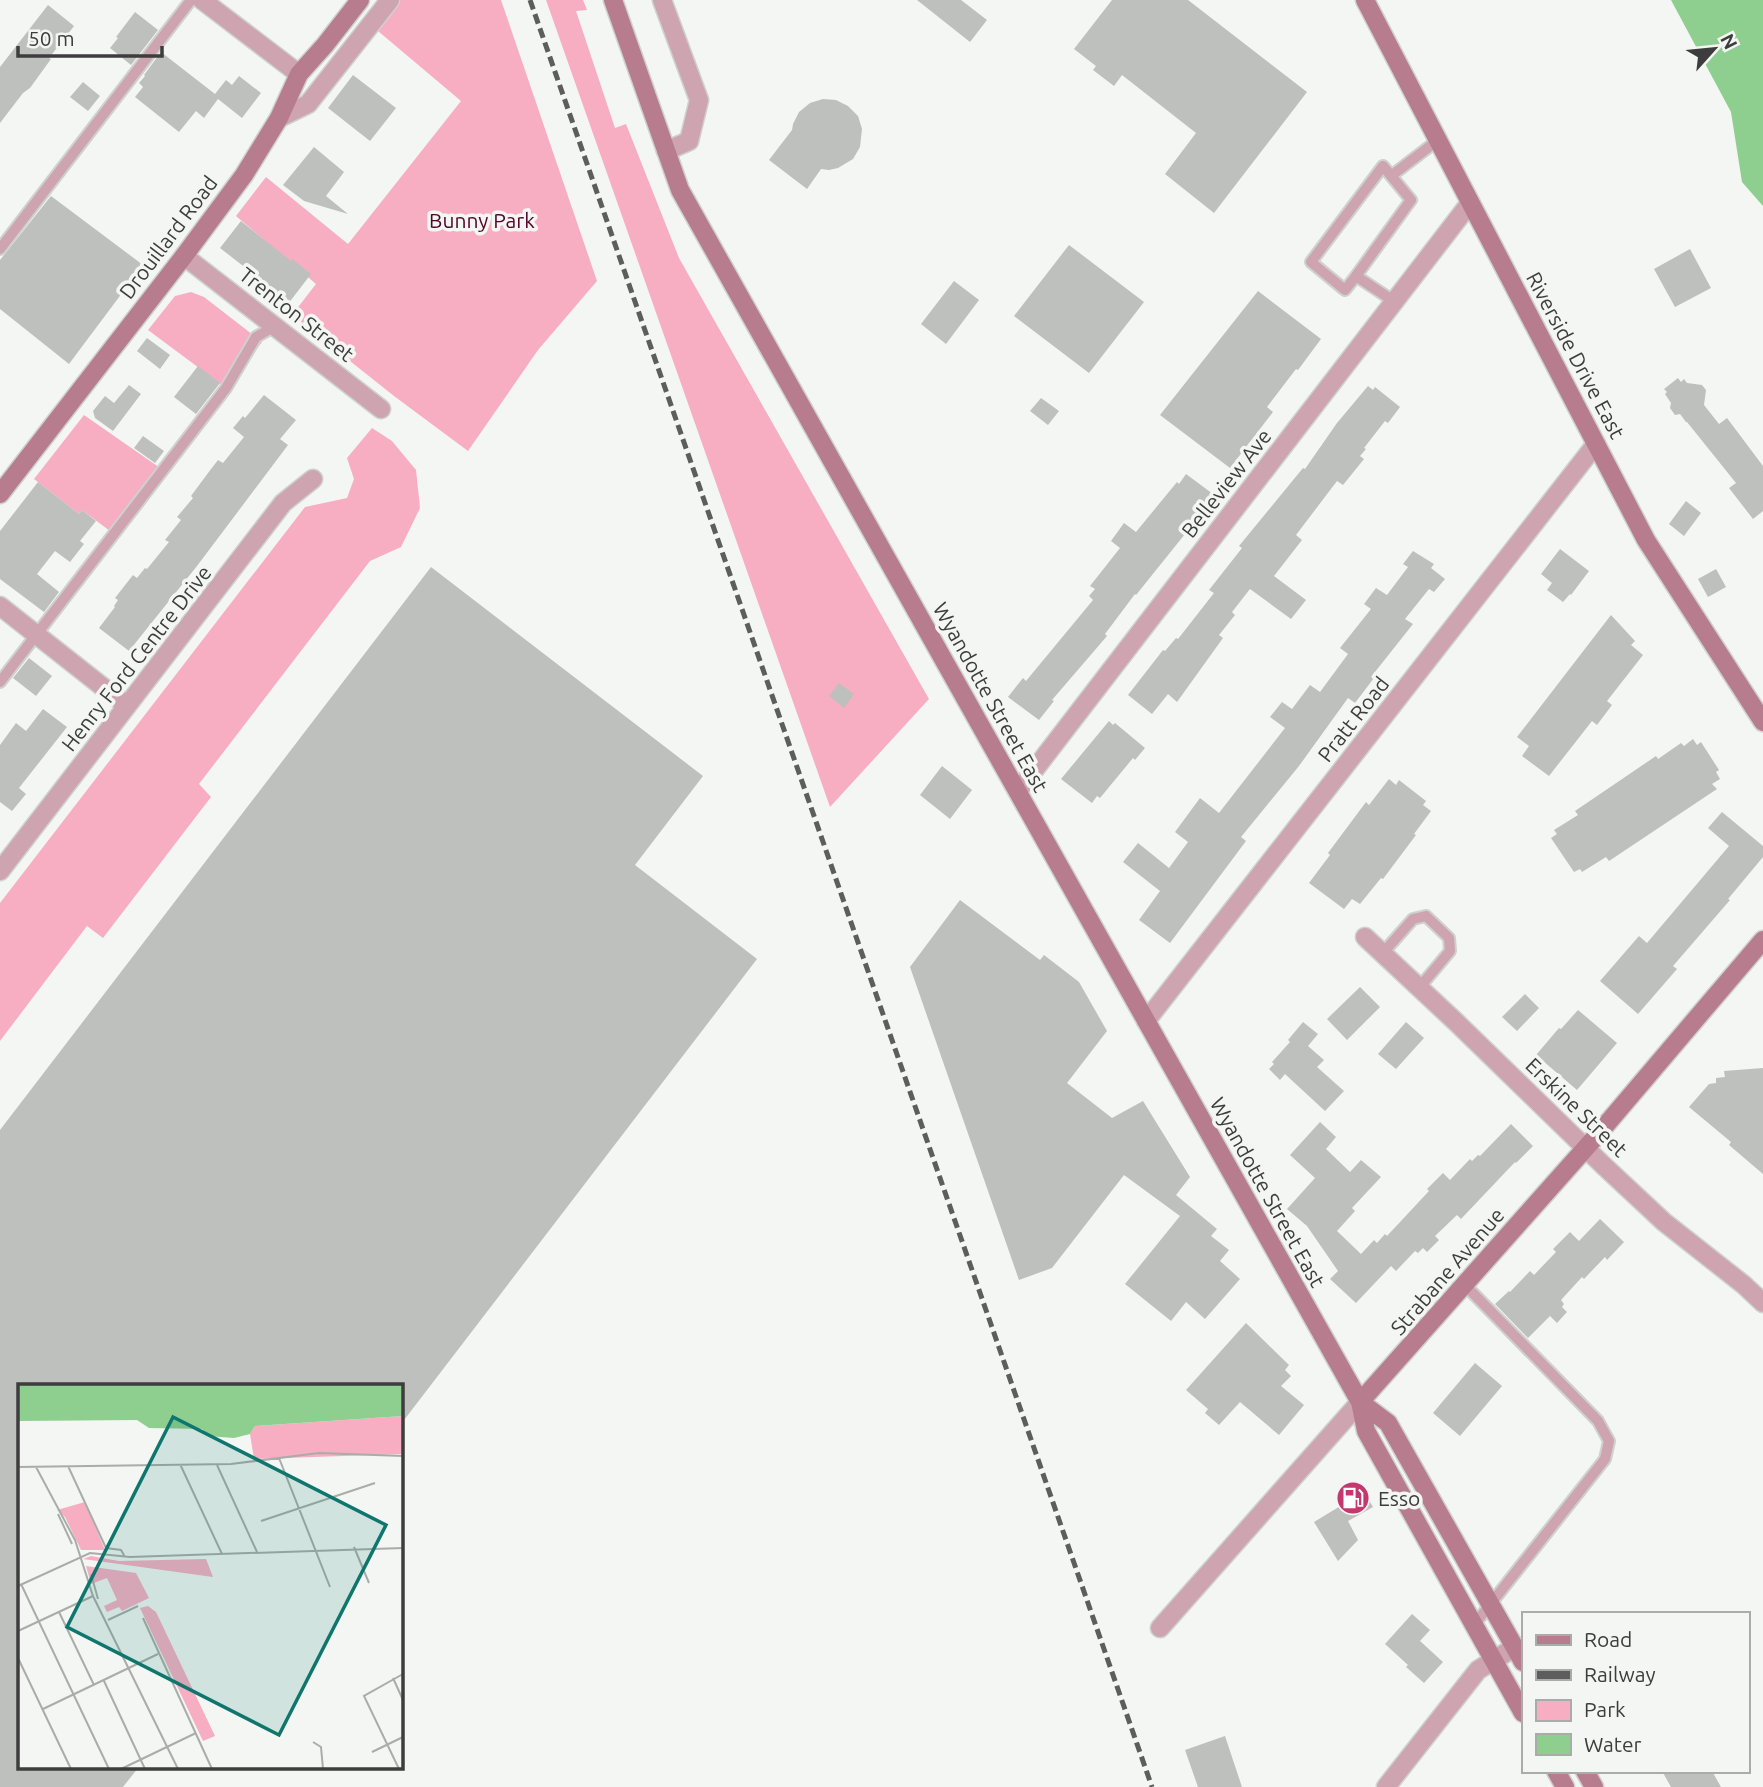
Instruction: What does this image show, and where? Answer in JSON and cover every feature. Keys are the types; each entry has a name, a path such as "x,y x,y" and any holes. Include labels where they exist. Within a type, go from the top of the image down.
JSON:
{"main road":[{"name":"Drouillard Road","path":"0,494 244,175 279,118 299,74 360,0"},
{"name":"Wyandotte Street East","path":"613,0 680,190 1360,1402 1366,1431 1522,1711"},
{"name":"Riverside Drive East","path":"1365,0 1646,540 1763,722"},
{"name":"Strabane Avenue","path":"1360,1402 1586,1148 1763,940"},
{"name":"Wyandotte Street East","path":"1360,1402 1388,1423 1519,1654"}],"street":[{"path":"202,0 299,74"},
{"path":"279,118 308,104 390,0"},
{"path":"662,0 699,100 689,141 666,150"},
{"name":"Belleview Ave","path":"1018,791 1470,203"},
{"name":"Trenton Street","path":"184,256 382,409"},
{"name":"Pratt Road","path":"1146,1021 1597,444"},
{"name":"Henry Ford Centre Drive","path":"0,871 283,503 313,479"},
{"path":"0,606 127,706"},
{"name":"Erskine Street","path":"1365,937 1664,1222 1763,1303"},
{"name":"Strabane Avenue","path":"1160,1628 1360,1402"},
{"path":"1386,1787 1478,1670 1493,1659 1519,1654"}],"lane":[{"path":"0,249 191,0"},
{"path":"1391,176 1438,140"},
{"path":"1383,166 1411,200 1356,276 1345,290 1311,262 1383,166"},
{"path":"1356,276 1395,302"},
{"path":"0,682 226,388 256,337 275,326"},
{"path":"1382,954 1413,919 1426,916 1449,938 1450,951 1419,988"},
{"path":"1465,1285 1598,1421 1609,1441 1605,1459 1474,1625"}],"green space":[{"name":"Bunny Park","path":"379,0 501,0 597,281 538,350 468,451 292,315 316,284 236,216 266,177 348,244 461,101 365,17"},
{"path":"546,0 583,0 587,10 576,11 615,128 626,124 679,258 929,699 830,807"},
{"path":"191,292 204,297 262,342 226,388 148,330 175,296"},
{"path":"84,415 163,470 114,534 82,510 79,514 34,479"},
{"path":"372,428 392,441 416,470 420,508 401,547 370,561 199,784 211,797 103,938 87,926 0,1041 0,903 305,507 347,498 354,479 347,458"}],"water":[{"path":"1671,0 1763,0 1763,206 1742,182 1731,112"}],"building":[{"path":"917,0 961,0 987,20 970,42"},
{"path":"1112,0 1188,0 1307,92 1214,213 1165,174 1196,133 1122,75 1114,86 1093,70 1096,66 1074,49"},
{"path":"48,5 74,26 30,88 0,123 0,67"},
{"path":"135,12 158,30 131,65 110,48"},
{"path":"161,52 215,94 226,80 232,85 239,76 261,93 242,118 218,99 204,118 196,111 179,132 135,97 143,87 139,83"},
{"path":"353,75 396,108 370,141 328,108"},
{"path":"83,82 100,96 88,111 70,97"},
{"path":"823,99 836,100 848,106 858,116 862,129 860,147 853,159 838,168 821,169 807,189 769,160 792,130 799,112 810,103"},
{"path":"314,147 344,172 326,196 348,214 304,201 283,185"},
{"path":"51,196 143,265 69,364 0,309 0,260"},
{"path":"241,221 311,274 288,304 220,248"},
{"path":"1069,245 1144,302 1089,373 1014,316"},
{"path":"1690,249 1711,288 1675,307 1654,269"},
{"path":"954,281 979,300 946,344 921,324"},
{"path":"1258,291 1321,339 1267,407 1273,412 1230,468 1160,415"},
{"path":"147,338 170,355 160,369 137,351"},
{"path":"198,366 220,383 196,414 174,397"},
{"path":"1678,378 1681,382 1684,379 1687,383 1702,385 1706,390 1704,405 1719,424 1727,418 1763,466 1763,511 1753,519 1729,488 1736,483 1680,414 1675,415 1670,408 1671,403 1664,389"},
{"path":"129,385 141,394 113,431 95,418 93,411 105,396 114,403"},
{"path":"1368,386 1373,390 1375,387 1400,407 1364,448 1366,449 1360,456 1364,459 1343,485 1337,481 1296,535 1302,540 1274,576 1306,600 1291,619 1250,589 1219,635 1223,638 1177,702 1168,694 1152,714 1128,695 1163,650 1178,639 1214,593 1209,590 1242,548 1239,546 1303,468 1305,469 1337,423"},
{"path":"264,395 296,420 280,439 288,445 129,651 99,628 115,607 118,600 115,598 133,575 137,578 147,569 169,542 165,540 181,520 177,517 193,498 191,496 208,473 218,460 223,463 244,437 233,428"},
{"path":"1041,398 1059,411 1048,425 1030,411"},
{"path":"143,436 164,451 155,463 134,448"},
{"path":"1186,474 1213,494 1183,533 1185,534 1105,634 1107,636 1052,700 1054,701 1039,720 1008,697 1023,678 1026,681 1093,600 1089,596 1095,589 1090,586 1120,548 1111,541 1124,523 1136,532"},
{"path":"38,482 79,514 82,510 96,521 80,541 84,544 70,562 55,551 37,574 59,592 44,612 0,579 0,531"},
{"path":"1686,501 1701,513 1684,536 1669,524"},
{"path":"1560,549 1589,571 1563,602 1547,590 1552,583 1541,574"},
{"path":"1413,551 1434,564 1431,568 1445,579 1434,592 1429,589 1405,619 1413,624 1371,677 1374,678 1355,703 1348,698 1299,766 1241,837 1246,841 1170,943 1139,920 1160,891 1123,862 1138,843 1169,868 1188,842 1175,832 1200,798 1219,813 1285,728 1270,717 1282,702 1292,709 1310,685 1320,692 1348,654 1340,648 1371,609 1364,604 1376,588 1387,595 1408,567 1403,564"},
{"path":"431,567 703,776 635,865 757,959 402,1423 402,1384 18,1384 18,1770 136,1770 123,1787 0,1787 0,1130"},
{"path":"1716,569 1726,587 1708,597 1698,579"},
{"path":"1611,615 1635,641 1631,645 1643,655 1607,701 1612,705 1597,725 1592,721 1549,776 1522,756 1529,746 1517,737"},
{"path":"29,658 52,676 36,696 13,678"},
{"path":"839,683 854,694 844,708 829,696"},
{"path":"43,709 67,727 19,788 26,794 12,811 0,802 0,745 16,723 26,731"},
{"path":"1109,721 1145,748 1135,760 1133,758 1100,798 1097,796 1092,803 1061,779"},
{"path":"1693,739 1697,745 1701,742 1719,770 1716,772 1720,779 1712,784 1717,789 1609,861 1606,857 1582,872 1580,869 1574,872 1551,838 1557,834 1554,830 1578,815 1575,811 1656,756 1658,759 1681,743 1684,746"},
{"path":"942,766 972,790 950,819 920,795"},
{"path":"1389,779 1396,785 1399,780 1426,801 1423,805 1431,811 1383,879 1381,878 1360,904 1352,899 1344,909 1309,883 1366,802 1369,805"},
{"path":"1722,812 1763,846 1763,857 1673,966 1677,969 1638,1014 1600,981 1639,936 1647,943 1729,846 1708,828"},
{"path":"960,900 1040,960 1044,955 1079,982 1107,1031 1067,1083 1112,1118 1143,1101 1190,1177 1176,1195 1217,1229 1211,1236 1229,1250 1220,1261 1240,1279 1205,1319 1186,1302 1171,1321 1125,1284 1180,1216 1124,1175 1052,1268 1019,1280 910,967"},
{"path":"1360,987 1380,1007 1347,1040 1327,1019"},
{"path":"1525,994 1539,1008 1517,1031 1502,1017"},
{"path":"1578,1010 1617,1043 1577,1090 1536,1055"},
{"path":"1303,1022 1318,1034 1308,1046 1324,1060 1317,1067 1344,1091 1325,1111 1285,1074 1280,1080 1269,1069"},
{"path":"1406,1022 1424,1038 1396,1069 1378,1054"},
{"path":"1763,1068 1763,1174 1729,1145 1731,1142 1689,1107 1709,1084 1716,1083 1716,1078 1725,1077 1724,1071"},
{"path":"1320,1122 1336,1137 1326,1149 1350,1172 1361,1160 1381,1177 1352,1208 1355,1211 1337,1231 1361,1254 1374,1240 1377,1243 1385,1234 1387,1236 1443,1173 1450,1180 1470,1159 1472,1161 1480,1156 1511,1124 1533,1146 1461,1219 1457,1215 1435,1236 1439,1240 1427,1252 1423,1248 1418,1253 1415,1251 1396,1271 1391,1266 1356,1303 1330,1279 1338,1271 1307,1226 1287,1209 1315,1178 1290,1155"},
{"path":"1600,1219 1624,1242 1607,1260 1605,1257 1584,1279 1582,1277 1561,1300 1564,1304 1562,1307 1567,1312 1557,1323 1550,1316 1528,1338 1495,1304 1530,1271 1534,1275 1556,1252 1553,1249 1570,1232 1579,1241"},
{"path":"1246,1323 1289,1365 1285,1370 1291,1376 1281,1386 1304,1405 1279,1435 1240,1402 1219,1425 1205,1413 1208,1409 1186,1390"},
{"path":"1475,1363 1502,1386 1460,1436 1433,1413"},
{"path":"1359,1484 1373,1507 1348,1521 1358,1540 1338,1561 1314,1522 1347,1502 1342,1493"},
{"path":"1412,1614 1430,1630 1420,1641 1443,1662 1424,1683 1385,1644"},
{"path":"1225,1736 1242,1787 1198,1787 1185,1750"},
{"path":"1663,1773 1713,1773 1721,1787 1671,1787"}],"railway":[{"path":"530,0 1152,1787"}],"place":[{"name":"Esso","path":"1353,1498"}]}
